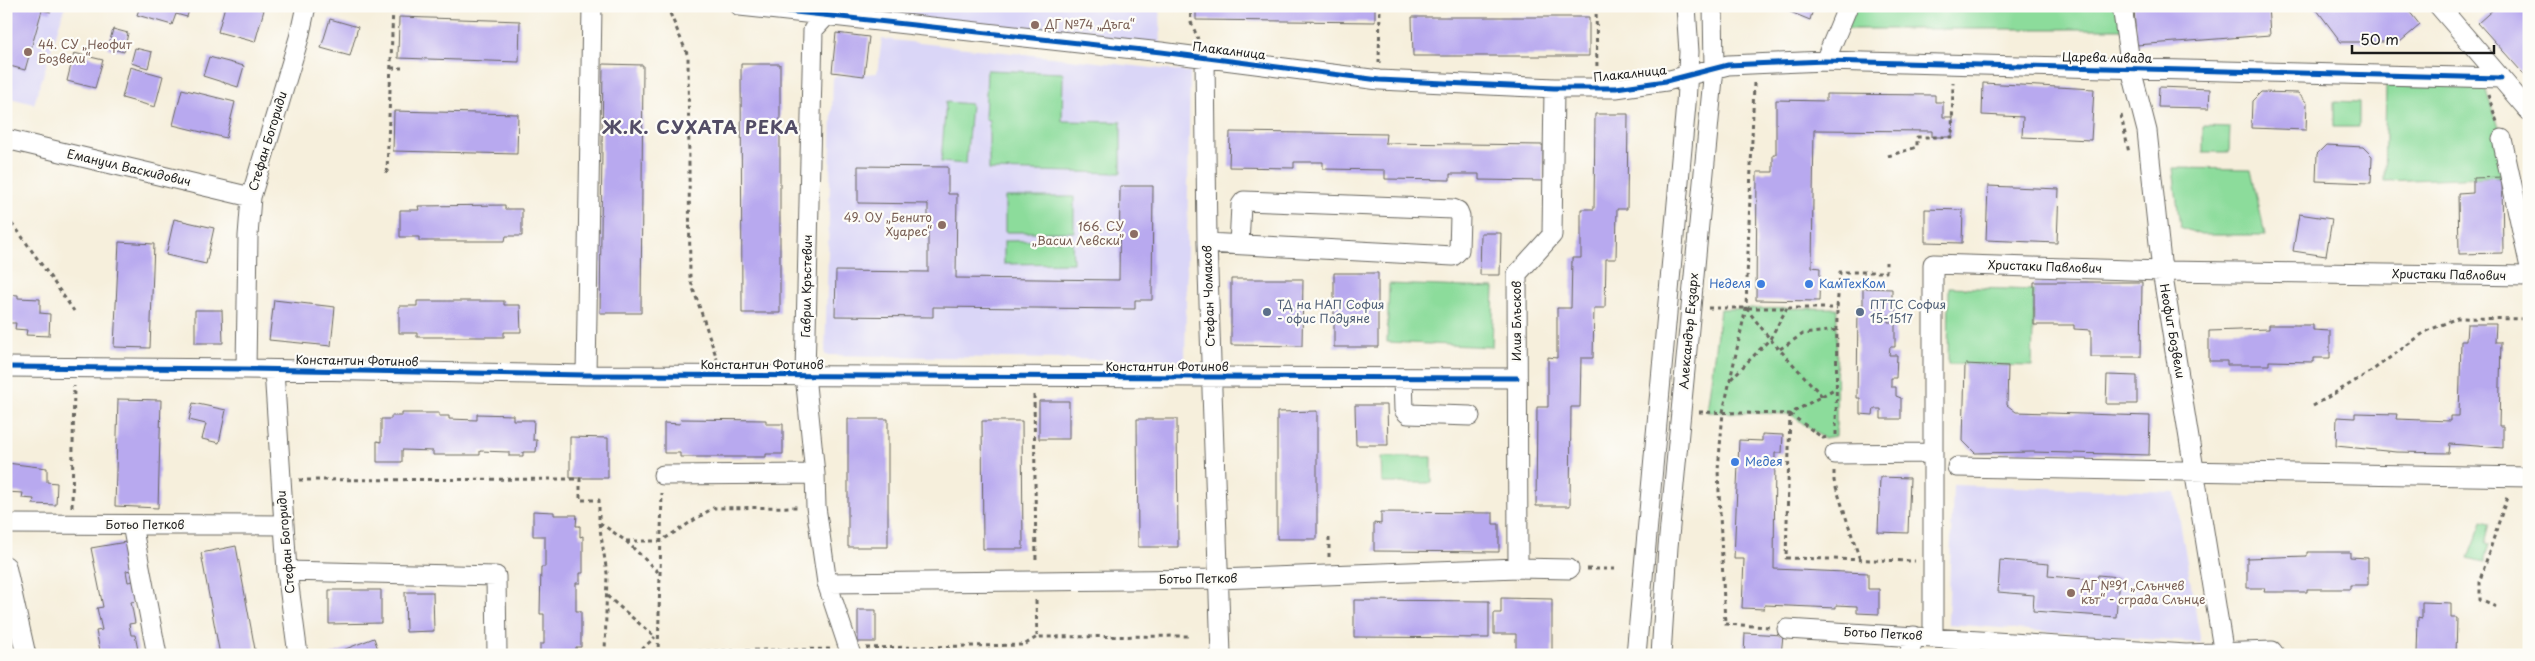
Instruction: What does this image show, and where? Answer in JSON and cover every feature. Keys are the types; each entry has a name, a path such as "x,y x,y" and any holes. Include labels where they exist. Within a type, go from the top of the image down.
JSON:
{"street":[{"name":"Стефан Богориди","path":"246,369 248,236 251,197 299,38 306,6"},
{"path":"586,375 592,6"},
{"name":"Плакалница","path":"740,6 827,11 1379,80 1554,88 1597,88 1658,82 1714,68"},
{"name":"Александър Екзарх","path":"1636,655 1688,76 1686,6"},
{"name":"Александър Екзарх","path":"1661,655 1669,537 1714,68 1713,6"},
{"path":"1825,61 1848,6"},
{"name":"Неофит Бозвели","path":"2122,6 2131,69 2147,131 2162,271 2224,654"},
{"path":"2439,6 2529,112"},
{"name":"Гаврил Кръстевич","path":"827,11 813,30 805,375 815,474 816,507 826,583 850,652"},
{"name":"Стефан Чомаков","path":"1206,58 1208,243 1221,655"},
{"name":"Царева ливада","path":"1714,68 1728,65 1825,61 2501,78"},
{"name":"Илия Блъсков","path":"1518,568 1517,274 1552,236 1554,88"},
{"path":"2502,139 2529,264"},
{"name":"Емануил Васкидович","path":"6,140 251,197"},
{"path":"1208,243 1239,245 1453,256 1459,250 1460,216 1453,209 1244,201 1241,205 1239,245"},
{"name":"Христаки Павлович","path":"1933,637 1933,264 2162,271 2529,276"},
{"name":"Константин Фотинов","path":"6,367 722,376 1517,378"},
{"name":"Стефан Богориди","path":"274,370 283,525 298,655"},
{"path":"1403,378 1404,410 1408,414 1470,416"},
{"path":"1836,445 1933,453"},
{"path":"1956,467 2521,477"},
{"path":"663,474 815,474"},
{"name":"Ботьо Петков","path":"6,524 283,525"},
{"path":"132,525 157,655"},
{"path":"6,566 26,655"},
{"name":"Ботьо Петков","path":"826,583 1219,579 1518,568 1569,569"},
{"path":"287,571 496,576 497,655"},
{"name":"Ботьо Петков","path":"1787,629 2186,654 2272,651 2275,655"},
{"path":"1909,655 1914,636"}],"path":[{"path":"387,173 393,6"},
{"path":"667,6 688,56 690,279 722,376"},
{"path":"1190,6 1192,22 1206,58"},
{"path":"1379,80 1380,6"},
{"path":"1596,6 1597,88"},
{"path":"1755,64 1746,308 1724,412 1718,470 1725,624 1787,629"},
{"path":"391,68 402,68"},
{"path":"1888,156 1917,146 1917,137 1952,137 1954,74"},
{"path":"2482,78 2502,139"},
{"path":"2120,106 2131,163"},
{"path":"6,218 18,230 74,311"},
{"path":"1860,560 1834,481 1837,308 1840,272 1886,272 1886,262"},
{"path":"1708,308 1837,308"},
{"path":"1746,308 1770,339 1822,396"},
{"path":"1730,380 1770,339 1787,308"},
{"path":"2314,406 2370,372 2425,332 2456,318 2529,319"},
{"path":"1780,349 1803,334 1837,330"},
{"path":"72,525 74,369"},
{"path":"1034,376 1037,637"},
{"path":"1694,412 1790,414 1837,388"},
{"path":"1790,414 1836,445"},
{"path":"1790,414 1786,558 1933,561"},
{"path":"1836,445 1846,436"},
{"path":"663,474 658,654 850,652 1024,645 1037,637 1188,636"},
{"path":"2496,607 2480,600 2480,580 2521,477"},
{"path":"280,480 580,479 580,500 599,500 599,523 607,573 605,655"},
{"path":"626,541 661,541 713,508 816,507"},
{"path":"599,523 626,541 660,574"},
{"path":"1569,569 1615,569"},
{"path":"607,596 655,637"},
{"path":"636,655 659,634"}],"shaded area":[{"name":"44. СУ „Неофит Бозвели“","path":"6,6 65,6 34,104 6,97"},
{"name":"ДГ №74 „Дъга“","path":"828,6 1160,6 1161,52"},
{"path":"882,39 1190,72 1185,361 825,355 833,77 877,73"},
{"name":"ДГ №91 „Слънчев кът“ - сграда Слънце","path":"1953,485 2175,492 2201,643 1948,624"}],"green space":[{"path":"1848,6 2122,6 2126,29 1838,29"},
{"path":"987,70 1063,73 1062,121 1121,122 1121,173 989,170 989,120 985,119"},
{"path":"2484,85 2500,129 2510,176 2384,181 2386,86"},
{"path":"2334,101 2359,102 2359,127 2334,127"},
{"path":"946,102 971,104 966,164 941,162"},
{"path":"2203,126 2230,127 2229,152 2203,152"},
{"path":"2173,168 2251,169 2265,235 2201,235 2180,227"},
{"path":"1005,197 1074,197 1074,232 1005,232"},
{"path":"1072,240 1073,263 1004,264 1004,241"},
{"path":"1389,284 1494,288 1492,347 1387,342"},
{"path":"1949,287 2034,290 2032,366 1948,364"},
{"path":"1837,308 1836,436 1823,438 1790,414 1707,412 1720,309"},
{"path":"1381,457 1432,457 1432,483 1382,483"},
{"path":"2482,522 2490,524 2485,543 2489,544 2484,562 2468,558"}],"building":[{"path":"6,6 52,6 51,12 42,10 25,70 6,65"},
{"path":"140,6 190,6 187,17 176,14 172,25 137,15"},
{"path":"225,6 250,6 264,10 255,42 218,32"},
{"path":"1196,6 1375,6 1375,22 1196,20"},
{"path":"1785,6 1814,6 1810,20 1788,11"},
{"path":"2134,6 2268,6 2270,35 2136,45"},
{"path":"2314,6 2405,6 2420,25 2400,42 2341,42"},
{"path":"2497,6 2517,6 2519,8 2529,6 2529,80 2478,23"},
{"path":"399,17 520,21 519,62 398,58"},
{"path":"1412,17 1589,17 1589,56 1413,56"},
{"path":"330,19 358,27 350,56 321,48"},
{"path":"113,29 128,33 124,52 108,48"},
{"path":"836,33 869,37 864,76 832,72"},
{"path":"135,48 152,52 148,68 131,63"},
{"path":"74,53 103,60 95,88 67,81"},
{"path":"209,57 244,66 238,87 203,76"},
{"path":"603,64 643,65 641,313 600,313"},
{"path":"741,64 780,64 780,313 742,313"},
{"path":"130,67 163,76 155,107 122,98"},
{"path":"1983,83 2094,89 2091,140 2022,137 2023,117 1982,115"},
{"path":"2159,87 2210,89 2209,108 2158,107"},
{"path":"182,89 235,102 226,138 173,125"},
{"path":"2261,92 2298,93 2307,103 2306,130 2251,128 2252,101"},
{"path":"1826,94 1935,95 1935,102 1943,102 1943,117 1953,117 1952,137 1932,137 1932,131 1814,130 1812,267 1820,268 1819,301 1756,300 1757,172 1773,172 1773,155 1776,155 1776,100 1826,101"},
{"path":"394,111 518,114 517,154 393,151"},
{"path":"1595,114 1628,114 1627,209 1617,209 1616,259 1606,259 1605,308 1594,308 1593,358 1581,358 1580,407 1571,407 1570,506 1536,506 1537,407 1548,407 1548,357 1557,358 1557,308 1571,308 1572,258 1581,258 1581,209 1594,209"},
{"path":"1230,132 1386,134 1385,143 1543,145 1543,181 1479,180 1479,174 1450,174 1450,180 1385,179 1385,170 1323,169 1323,162 1294,162 1294,168 1229,167"},
{"path":"2326,145 2363,147 2372,156 2371,183 2316,181 2317,154"},
{"path":"858,166 948,167 948,194 957,194 956,278 1119,280 1120,186 1153,186 1152,300 1135,300 1135,309 933,307 933,317 835,316 836,271 928,272 928,204 858,203"},
{"path":"2502,177 2503,253 2459,254 2458,194 2473,193 2473,178"},
{"path":"1988,186 2059,189 2057,243 1986,240"},
{"path":"505,205 505,209 522,209 522,236 506,236 505,241 419,241 419,237 400,237 400,210 419,210 418,206"},
{"path":"1925,209 1963,210 1962,243 1925,242"},
{"path":"2299,214 2332,219 2326,256 2293,251"},
{"path":"174,219 214,228 206,264 166,255"},
{"path":"1481,233 1501,233 1500,275 1480,275"},
{"path":"119,242 154,244 150,348 114,347"},
{"path":"1334,273 1378,273 1378,347 1334,347"},
{"name":"ТД на НАП София - офис Подуяне","path":"1231,279 1303,279 1302,346 1231,345"},
{"path":"2034,282 2142,282 2141,357 2091,357 2091,330 2074,329 2074,325 2034,325"},
{"path":"1863,288 1892,289 1892,304 1895,304 1895,315 1888,315 1888,322 1895,322 1895,347 1890,347 1889,355 1897,355 1896,378 1891,378 1891,387 1896,387 1896,396 1901,398 1901,419 1881,419 1881,409 1874,409 1873,415 1860,414 1860,398 1857,398 1858,305 1863,305"},
{"path":"6,294 18,295 18,298 40,299 40,313 50,314 49,336 26,335 27,330 15,329 16,323 6,323"},
{"path":"274,300 335,307 331,346 269,340"},
{"path":"417,301 504,301 504,305 520,305 521,332 504,332 504,337 417,337 417,333 399,333 399,306 417,306"},
{"path":"195,310 222,310 223,343 195,343"},
{"path":"2467,324 2496,324 2495,342 2501,342 2499,426 2503,426 2503,448 2450,444 2449,453 2396,452 2336,446 2337,417 2355,418 2355,413 2397,414 2396,419 2450,421 2450,416 2459,416 2461,341 2466,341"},
{"path":"2269,325 2313,325 2313,330 2330,331 2330,358 2313,358 2313,362 2269,361 2269,365 2227,365 2227,361 2209,361 2209,331 2269,329"},
{"path":"1965,364 2008,366 2007,405 2016,412 2150,416 2149,455 2032,452 1975,453 1963,441"},
{"path":"2107,375 2137,376 2137,404 2106,404"},
{"path":"118,399 161,400 158,508 115,506"},
{"path":"1039,401 1069,401 1069,439 1039,439"},
{"path":"193,403 226,410 219,443 202,439 206,424 189,420"},
{"path":"1355,405 1387,405 1388,445 1356,445"},
{"path":"1317,411 1317,539 1277,539 1277,412"},
{"path":"402,413 439,413 439,416 449,416 449,419 477,420 477,414 513,415 513,420 534,420 533,440 537,440 536,452 523,452 523,456 509,456 509,452 480,451 480,455 433,455 433,451 402,450 402,462 377,462 377,441 381,442 381,419 391,419 391,416 402,416"},
{"path":"681,419 766,420 766,424 783,424 783,454 766,454 766,457 680,457 680,453 664,453 664,423 680,424"},
{"path":"848,419 888,419 888,547 848,547"},
{"path":"1137,419 1177,419 1178,547 1138,547"},
{"path":"982,421 1022,421 1023,549 983,549"},
{"path":"1762,434 1783,435 1782,453 1775,453 1774,569 1868,573 1868,589 1879,589 1879,614 1857,613 1857,606 1836,605 1836,608 1765,605 1764,609 1742,608 1744,559 1734,559 1739,440 1762,441"},
{"path":"570,437 608,438 608,478 570,478"},
{"path":"7,463 47,468 47,482 57,483 56,505 33,504 34,499 22,498 23,493 6,492"},
{"path":"1880,477 1910,478 1908,533 1878,532"},
{"path":"533,511 554,512 554,515 577,515 576,526 580,526 580,537 583,536 583,573 580,573 580,583 576,583 576,611 581,611 581,647 576,647 576,655 540,655 540,644 544,644 544,614 540,614 541,567 545,567 545,536 533,536"},
{"path":"1381,512 1493,513 1493,524 1499,524 1499,552 1374,551 1374,523 1381,524"},
{"path":"126,542 131,570 126,571 128,582 133,581 137,601 131,602 135,623 129,624 131,635 135,635 139,655 101,655 96,631 102,630 97,608 103,607 91,548"},
{"path":"236,546 256,655 220,655 201,553"},
{"path":"2307,552 2350,552 2350,557 2368,558 2368,585 2350,585 2350,589 2307,589 2307,592 2264,592 2265,588 2247,588 2247,558 2307,556"},
{"path":"2000,560 2049,564 2048,576 2097,580 2098,575 2119,577 2116,617 2033,611 2034,595 1998,592"},
{"path":"329,590 381,590 381,623 329,624"},
{"path":"405,592 433,592 434,631 406,632"},
{"path":"1501,598 1552,599 1552,655 1516,655 1516,634 1494,634 1494,613 1501,613"},
{"path":"1354,600 1489,601 1489,638 1354,637"},
{"path":"2422,602 2451,603 2451,618 2457,618 2456,655 2417,655 2418,617 2422,618"},
{"path":"858,610 876,610 876,642 858,642"},
{"path":"1745,633 1783,635 1781,655 1744,655"},
{"path":"374,638 380,655 330,655"}],"cycle path":[{"path":"740,6 1161,52 1379,80 1554,88 1616,88 1666,81 1728,65 1825,61 2501,78"},
{"path":"6,367 586,375 1517,378"}],"place":[{"name":"ДГ №74 „Дъга“","path":"1035,25"},
{"name":"44. СУ „Неофит Бозвели“","path":"28,52"},
{"name":"49. ОУ „Бенито Хуарес“","path":"942,225"},
{"name":"166. СУ „Васил Левски”","path":"1134,234"},
{"name":"Неделя","path":"1761,284"},
{"name":"КамТехКом","path":"1809,284"},
{"name":"ТД на НАП София - офис Подуяне","path":"1267,312"},
{"name":"ПТТС София 15-1517","path":"1860,312"},
{"name":"Медея","path":"1735,462"},
{"name":"ДГ №91 „Слънчев кът“ - сграда Слънце","path":"2071,593"}],"district":[{"name":"Ж.К. СУХАТА РЕКА","path":"701,128"}]}
